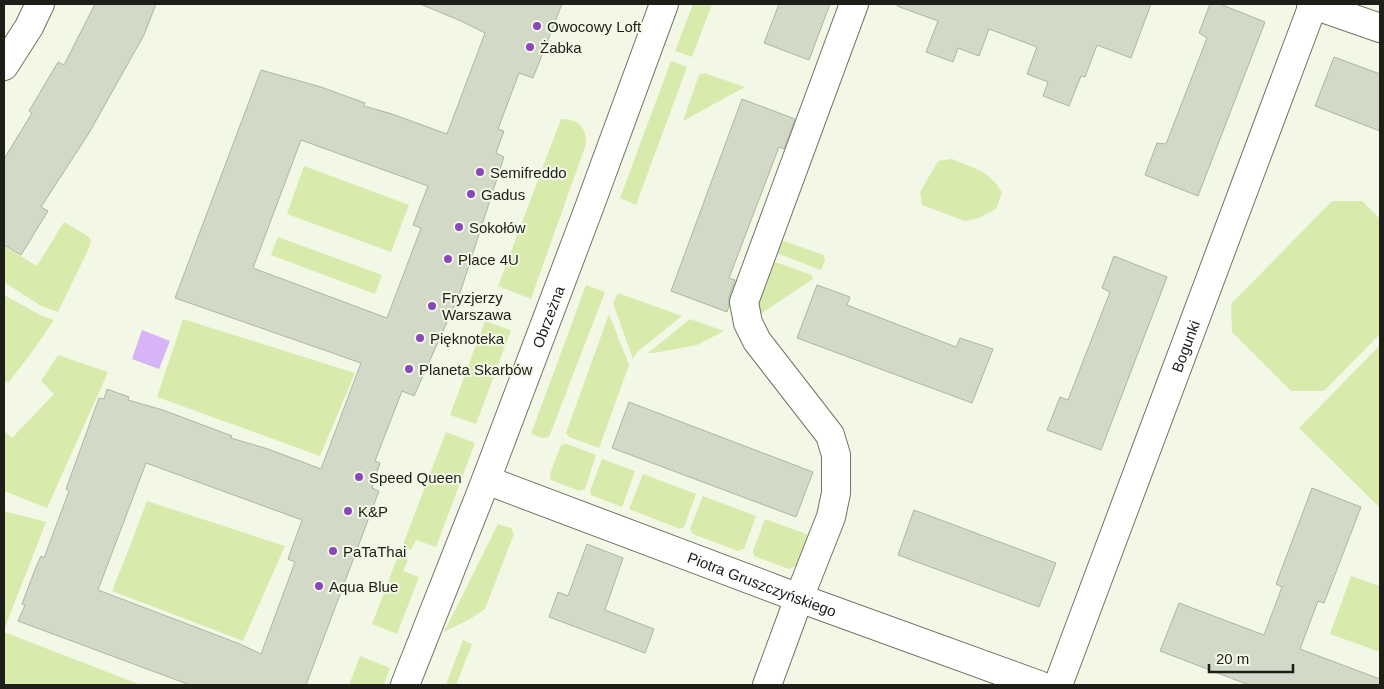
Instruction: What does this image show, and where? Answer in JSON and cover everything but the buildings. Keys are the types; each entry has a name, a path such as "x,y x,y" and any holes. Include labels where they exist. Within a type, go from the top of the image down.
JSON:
{"street":[{"path":"4,66 29,27 40,4"},
{"name":"Obrzeżna","path":"405,685 486,480 664,4"},
{"path":"767,685 831,517 836,493 836,455 830,434 757,341 748,324 744,302 854,4"},
{"path":"1312,4 1380,28"},
{"name":"Bogunki","path":"1058,685 1312,4"},
{"name":"Piotra Gruszczyńskiego","path":"486,480 799,598 1038,685"}],"green space":[{"path":"693,4 712,4 692,57 675,51"},
{"path":"671,61 687,67 636,205 620,198"},
{"path":"704,73 745,87 683,121 699,75"},
{"path":"561,119 572,120 583,128 586,144 531,299 498,286"},
{"path":"952,159 981,171 998,186 1002,193 996,209 976,219 965,221 922,205 920,192 938,161"},
{"path":"304,166 409,205 391,252 287,214"},
{"path":"1332,201 1362,201 1380,219 1380,334 1324,391 1291,391 1232,332 1231,304"},
{"path":"64,222 88,236 91,241 58,312 41,306 4,282 4,246 37,266"},
{"path":"278,237 382,275 375,294 271,255"},
{"path":"775,238 824,255 825,260 821,270 771,251"},
{"path":"767,259 812,275 813,279 759,315 756,301"},
{"path":"586,285 605,292 549,437 543,438 531,434"},
{"path":"618,293 682,316 637,352 633,359 613,303"},
{"path":"4,295 42,316 54,320 8,383 4,380"},
{"path":"609,314 629,365 599,448 569,437 566,433"},
{"path":"183,319 355,373 320,456 157,397"},
{"path":"690,319 724,331 697,345 648,353"},
{"path":"485,321 511,330 476,424 450,415"},
{"path":"1380,345 1380,508 1299,428"},
{"path":"58,355 108,372 47,508 4,491 4,431 12,438 54,394 41,381"},
{"path":"446,432 475,443 436,547 416,540 411,550 402,547"},
{"path":"567,444 596,455 585,489 579,491 551,480 550,474 561,445"},
{"path":"602,459 635,471 622,507 591,495 590,491"},
{"path":"643,474 696,494 684,527 680,529 629,509"},
{"path":"703,496 756,516 744,549 738,551 693,534 690,529"},
{"path":"147,501 285,546 243,641 112,591"},
{"path":"4,511 46,522 4,630"},
{"path":"765,519 809,535 801,564 789,569 754,556 753,551"},
{"path":"498,524 511,528 514,534 485,609 444,632"},
{"path":"398,556 408,560 403,571 419,577 397,634 372,624"},
{"path":"1351,576 1380,586 1380,652 1330,634"},
{"path":"4,632 141,685 4,685"},
{"path":"463,640 472,644 456,685 446,685"},
{"path":"360,656 390,668 384,685 349,685"}],"shaded area":[{"path":"142,330 170,341 159,369 132,359"}],"place":[{"name":"Owocowy Loft","path":"537,26"},
{"name":"Żabka","path":"530,47"},
{"name":"Semifreddo","path":"480,172"},
{"name":"Gadus","path":"471,194"},
{"name":"Sokołów","path":"459,227"},
{"name":"Place 4U","path":"448,259"},
{"name":"Fryzjerzy Warszawa","path":"432,306"},
{"name":"Pięknoteka","path":"420,338"},
{"name":"Planeta Skarbów","path":"409,369"},
{"name":"Speed Queen","path":"359,477"},
{"name":"K&P","path":"348,511"},
{"name":"PaTaThai","path":"333,551"},
{"name":"Aqua Blue","path":"319,586"}]}
